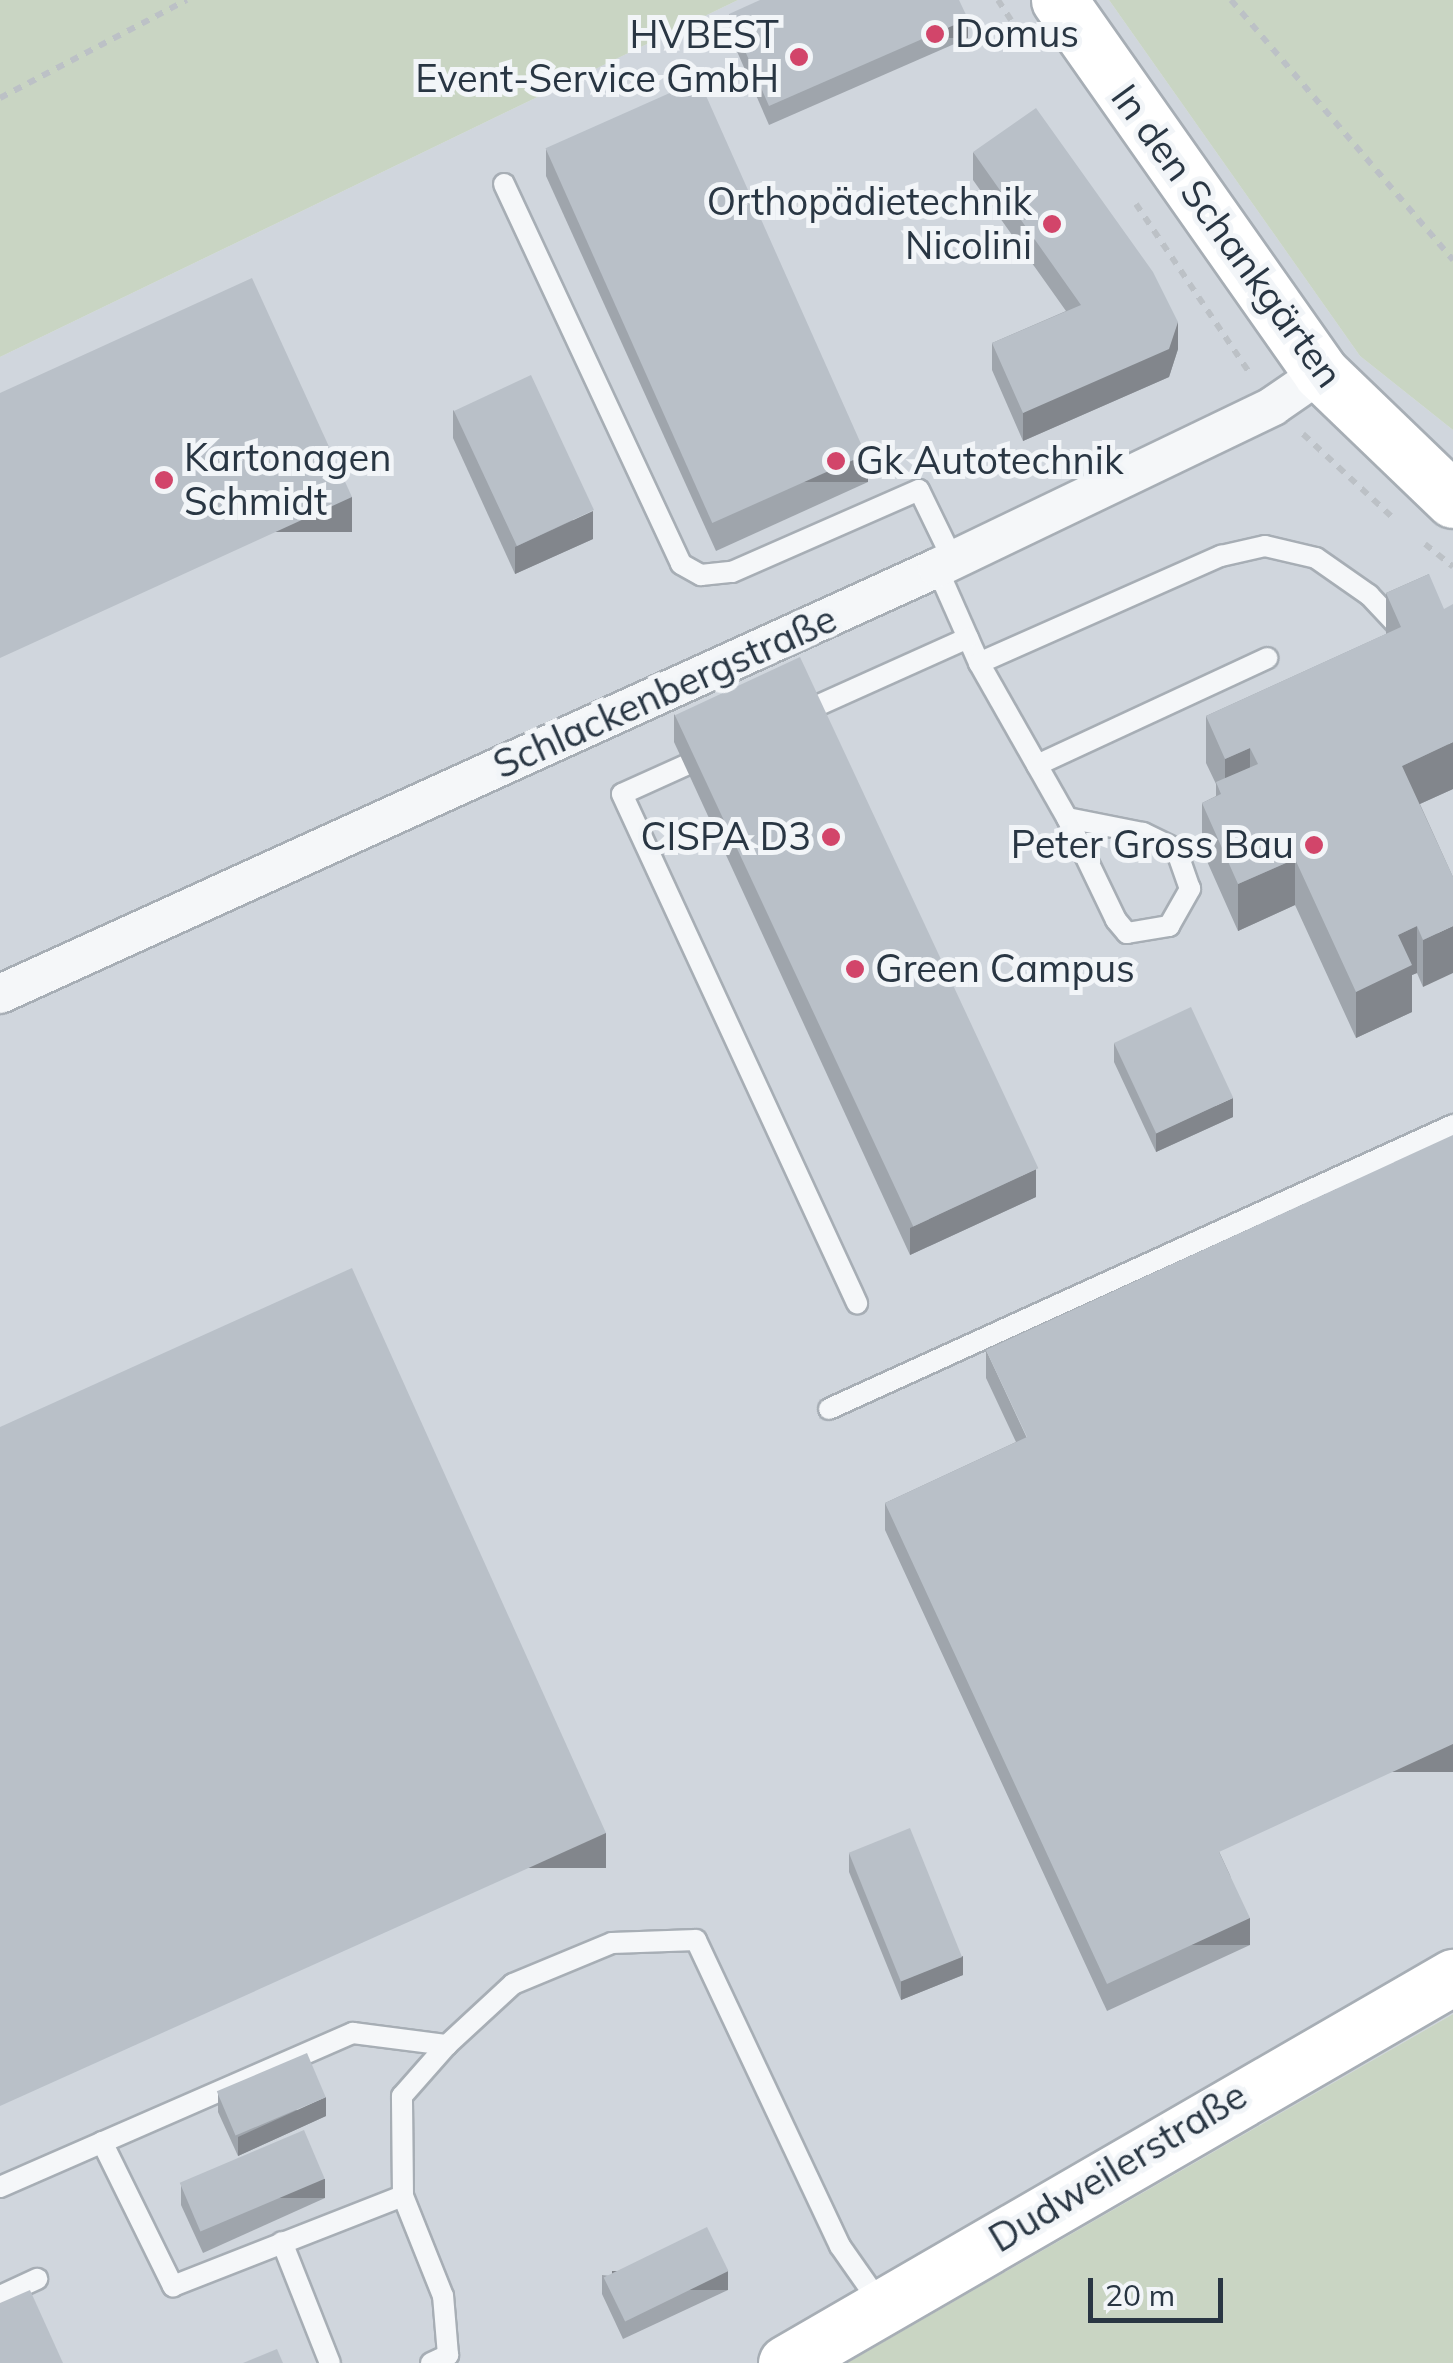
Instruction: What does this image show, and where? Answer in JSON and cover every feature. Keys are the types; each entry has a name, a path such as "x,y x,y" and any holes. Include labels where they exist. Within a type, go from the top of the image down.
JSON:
{"main road":[{"name":"In den Schankgärten","path":"1058,0 1321,373 1453,500"},
{"name":"Dudweilerstraße","path":"786,2363 1453,1976"}],"street":[{"name":"Schlackenbergstraße","path":"0,994 945,564 1272,406 1321,373"}],"lane":[{"path":"504,184 681,564 702,575 732,572 918,490 979,663 1068,818 1127,933 1169,926 1190,889 1176,849 1142,833 1068,818"},
{"path":"979,663 1221,556 1265,546 1316,558 1369,595 1404,632"},
{"path":"786,720 968,638"},
{"path":"1036,765 1267,658"},
{"path":"731,745 622,794 857,1303"},
{"path":"829,1409 1453,1125"},
{"path":"431,2363 448,2355 442,2296 403,2196 402,2096 447,2045 513,1984 612,1943 696,1940 840,2246 882,2307"},
{"path":"0,2187 353,2033 447,2045"},
{"path":"102,2142 173,2286 403,2196"},
{"path":"282,2242 330,2363"},
{"path":"0,2296 37,2279"}],"path":[{"path":"0,98 188,0"},
{"path":"1230,0 1453,260"}],"shaded area":[{"path":"738,0 1109,0 1360,356 1453,430 1453,2014 847,2363 0,2363 0,357"}],"green space":[{"path":"0,0 738,0 0,357"},
{"path":"1109,0 1453,0 1453,430 1360,356"},
{"path":"1453,2014 1453,2363 847,2363 1300,2102"}],"building":[{"path":"760,0 959,0 968,19 769,106 729,14"},
{"path":"699,80 866,455 712,523 546,148"},
{"path":"1036,108 1153,272 1178,322 1169,349 1023,413 992,343 1081,305 973,152"},
{"name":"Kartonagen Schmidt","path":"252,278 352,497 0,658 0,393"},
{"path":"531,375 594,510 517,546 454,411"},
{"name":"Peter Gross Bau","path":"1429,574 1444,609 1453,604 1453,742 1402,766 1453,877 1453,926 1423,940 1417,926 1398,935 1412,965 1356,992 1295,859 1238,884 1202,803 1221,794 1216,782 1258,764 1250,748 1225,759 1206,716 1401,627 1386,593"},
{"name":"Green Campus","path":"800,657 1038,1168 913,1226 675,715"},
{"path":"1191,1007 1233,1098 1156,1134 1114,1043"},
{"path":"1453,1135 1453,1744 1219,1852 1250,1918 1107,1984 885,1503 1027,1437 986,1350"},
{"path":"352,1268 606,1833 0,2106 0,1427"},
{"path":"910,1828 962,1957 901,1982 849,1853"},
{"path":"307,2053 326,2097 236,2135 217,2091"},
{"path":"304,2130 325,2179 200,2232 180,2183"},
{"path":"707,2227 728,2271 625,2321 604,2277"},
{"path":"30,2290 63,2363 0,2363 0,2303"},
{"path":"277,2349 283,2363 243,2363"}],"place":[{"name":"Domus","path":"935,34"},
{"name":"HVBEST Event-Service GmbH","path":"799,57"},
{"name":"Orthopädietechnik Nicolini","path":"1052,224"},
{"name":"Gk Autotechnik","path":"836,461"},
{"name":"Kartonagen Schmidt","path":"164,480"},
{"name":"CISPA D3","path":"831,837"},
{"name":"Peter Gross Bau","path":"1314,845"},
{"name":"Green Campus","path":"855,969"}]}
